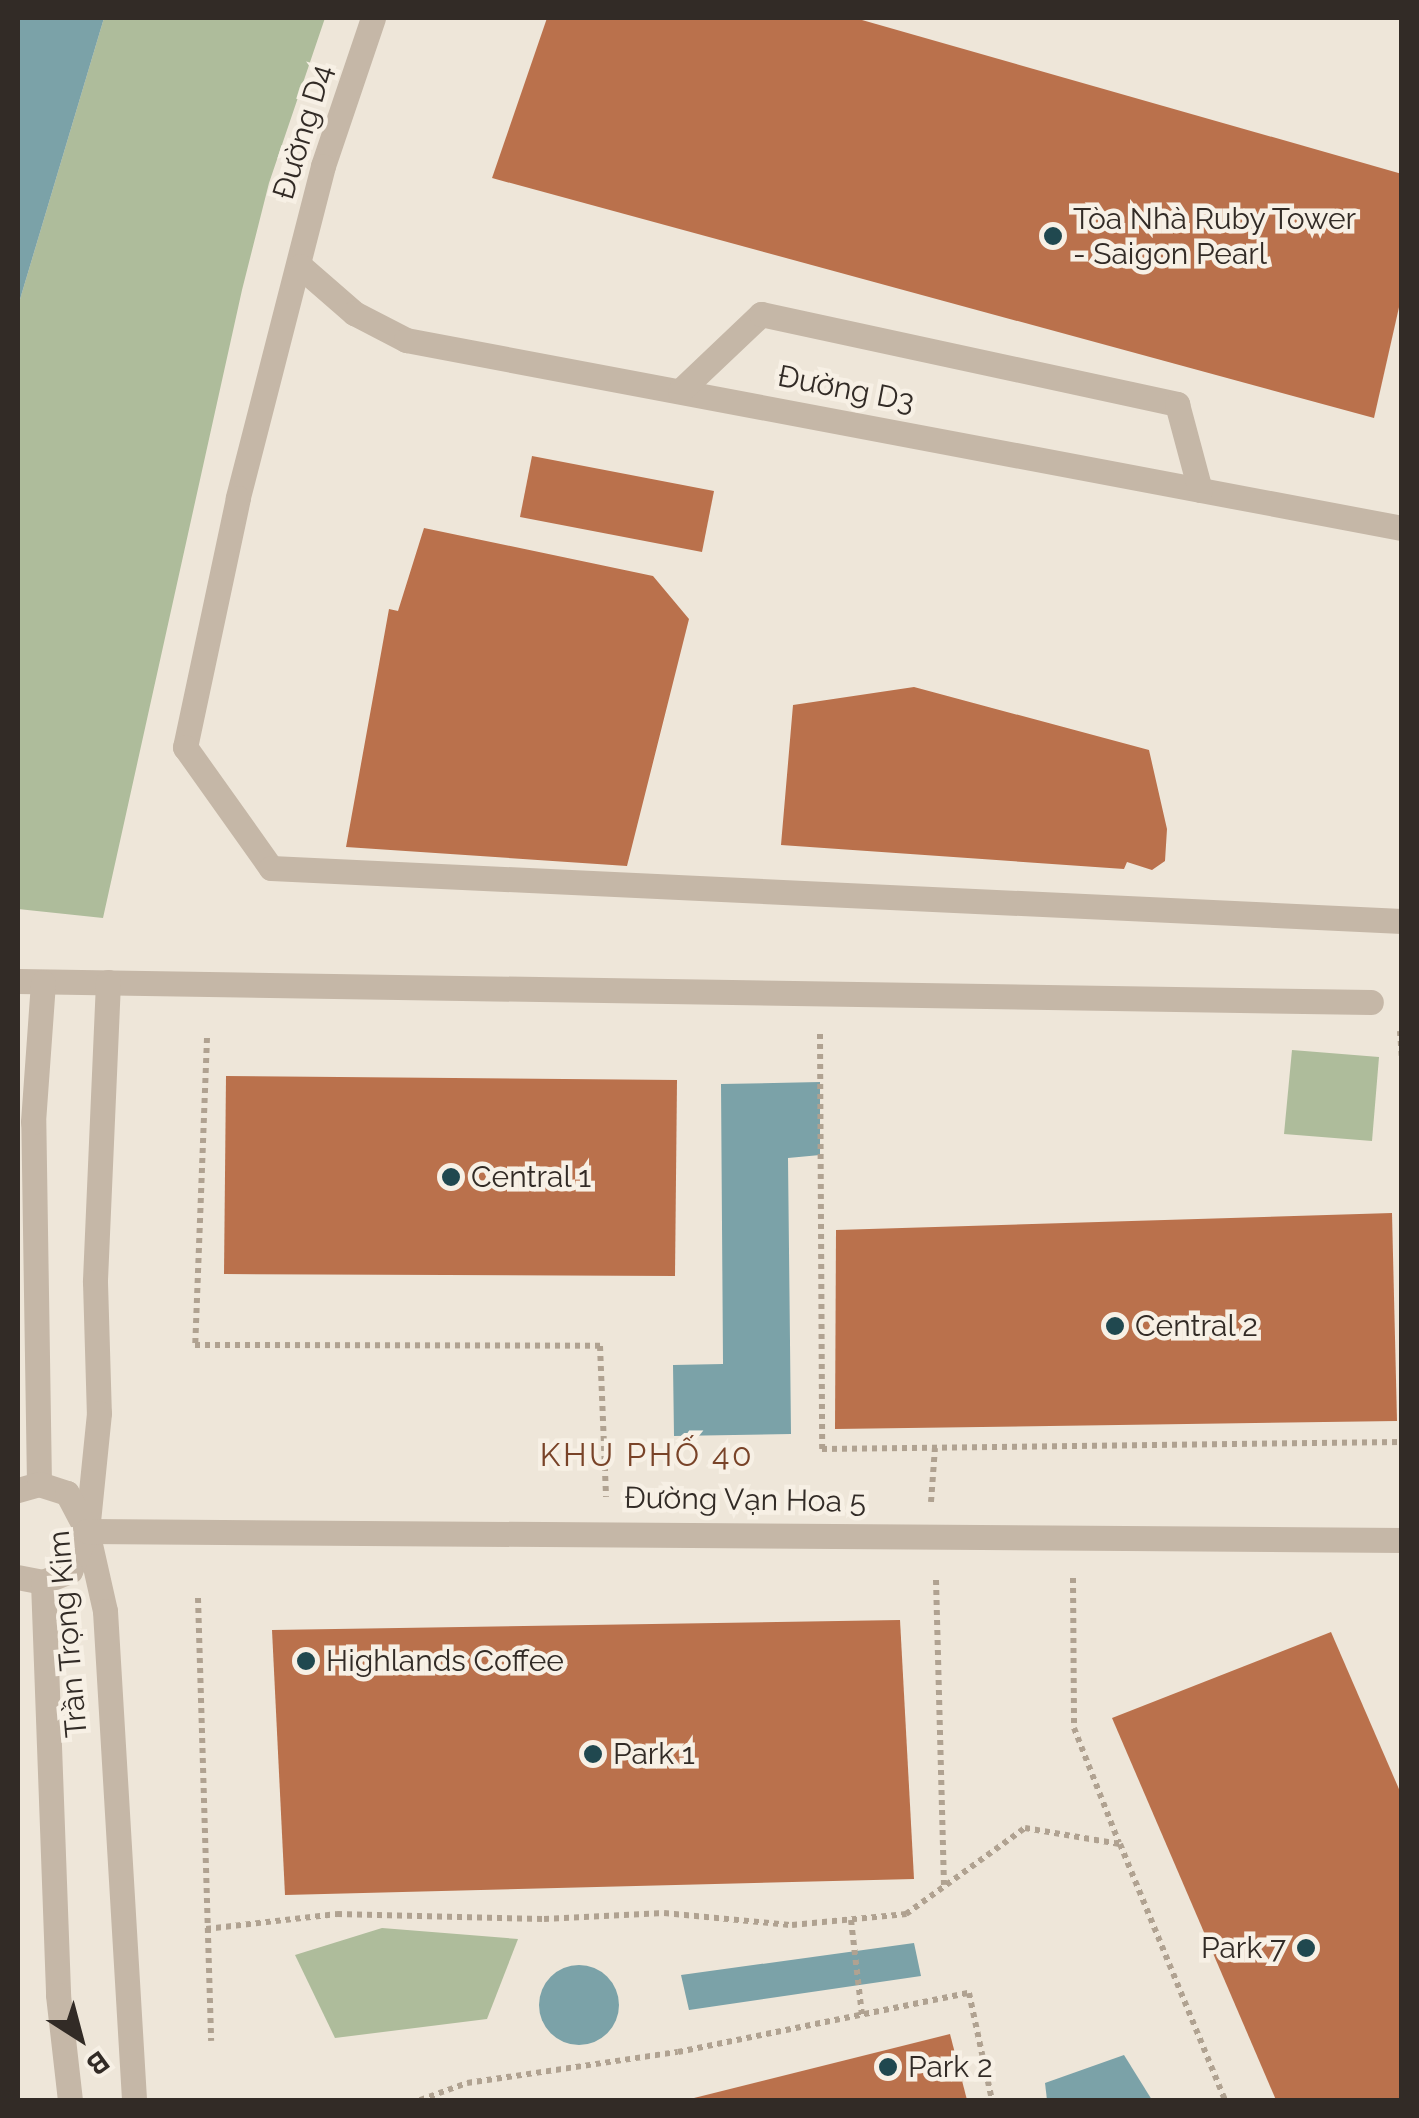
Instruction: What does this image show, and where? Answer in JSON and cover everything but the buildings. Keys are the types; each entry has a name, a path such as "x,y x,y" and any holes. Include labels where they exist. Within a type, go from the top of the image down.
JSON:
{"street":[{"name":"Đường D4","path":"373,18 323,166 238,498 185,747 271,868 1402,921"},
{"name":"Đường D3","path":"300,266 354,313 406,340 1402,528"},
{"path":"680,391 761,314 1177,404 1200,490"},
{"path":"30,1579 70,1571 88,1532 78,1504 28,1487 33,1140 30,982 1371,1002"},
{"name":"Trần Trọng Kim","path":"108,982 95,1282 99,1413 88,1532 104,1611 134,2100"},
{"name":"Đường Vạn Hoa 5","path":"88,1532 1402,1540"},
{"name":"Trần Trọng Kim","path":"30,1579 58,1995 70,2100"}],"path":[{"path":"1400,1032 1402,1058"},
{"path":"820,1034 822,1449 1402,1442"},
{"path":"207,1038 195,1345 600,1346 606,1504"},
{"path":"930,1508 935,1448"},
{"path":"1073,1578 1074,1728 1225,2100"},
{"path":"936,1580 944,1886"},
{"path":"198,1598 211,2040"},
{"path":"206,1928 337,1914 544,1919 664,1913 792,1925 850,1920 906,1914 1025,1828 1120,1844"},
{"path":"850,1920 862,2015"},
{"path":"420,2100 468,2083 678,2052 969,1994 992,2100"}],"green space":[{"path":"104,18 325,18 269,183 242,290 103,918 18,909 18,306"},
{"path":"1292,1050 1379,1057 1372,1141 1284,1134"},
{"path":"382,1928 518,1939 487,2019 335,2038 295,1955"}],"water":[{"path":"18,18 104,18 18,306"},
{"path":"820,1082 820,1155 788,1158 791,1434 674,1436 673,1365 723,1364 721,1084"},
{"path":"914,1943 921,1976 689,2010 681,1975"},
{"path":"571,1965 587,1965 601,1971 613,1983 619,2005 613,2027 601,2039 587,2045 571,2045 557,2039 545,2027 539,2013 539,1997 545,1983 557,1971"},
{"path":"1124,2055 1152,2100 1047,2100 1045,2083"}],"place":[{"name":"Tòa Nhà Ruby Tower - Saigon Pearl","path":"1053,236"},
{"name":"Central 1","path":"451,1177"},
{"name":"Central 2","path":"1115,1326"},
{"name":"Highlands Coffee","path":"306,1661"},
{"name":"Park 1","path":"593,1754"},
{"name":"Park 7","path":"1306,1948"},
{"name":"Park 2","path":"888,2067"}],"district":[{"name":"KHU PHỐ 40","path":"647,1455"}]}
